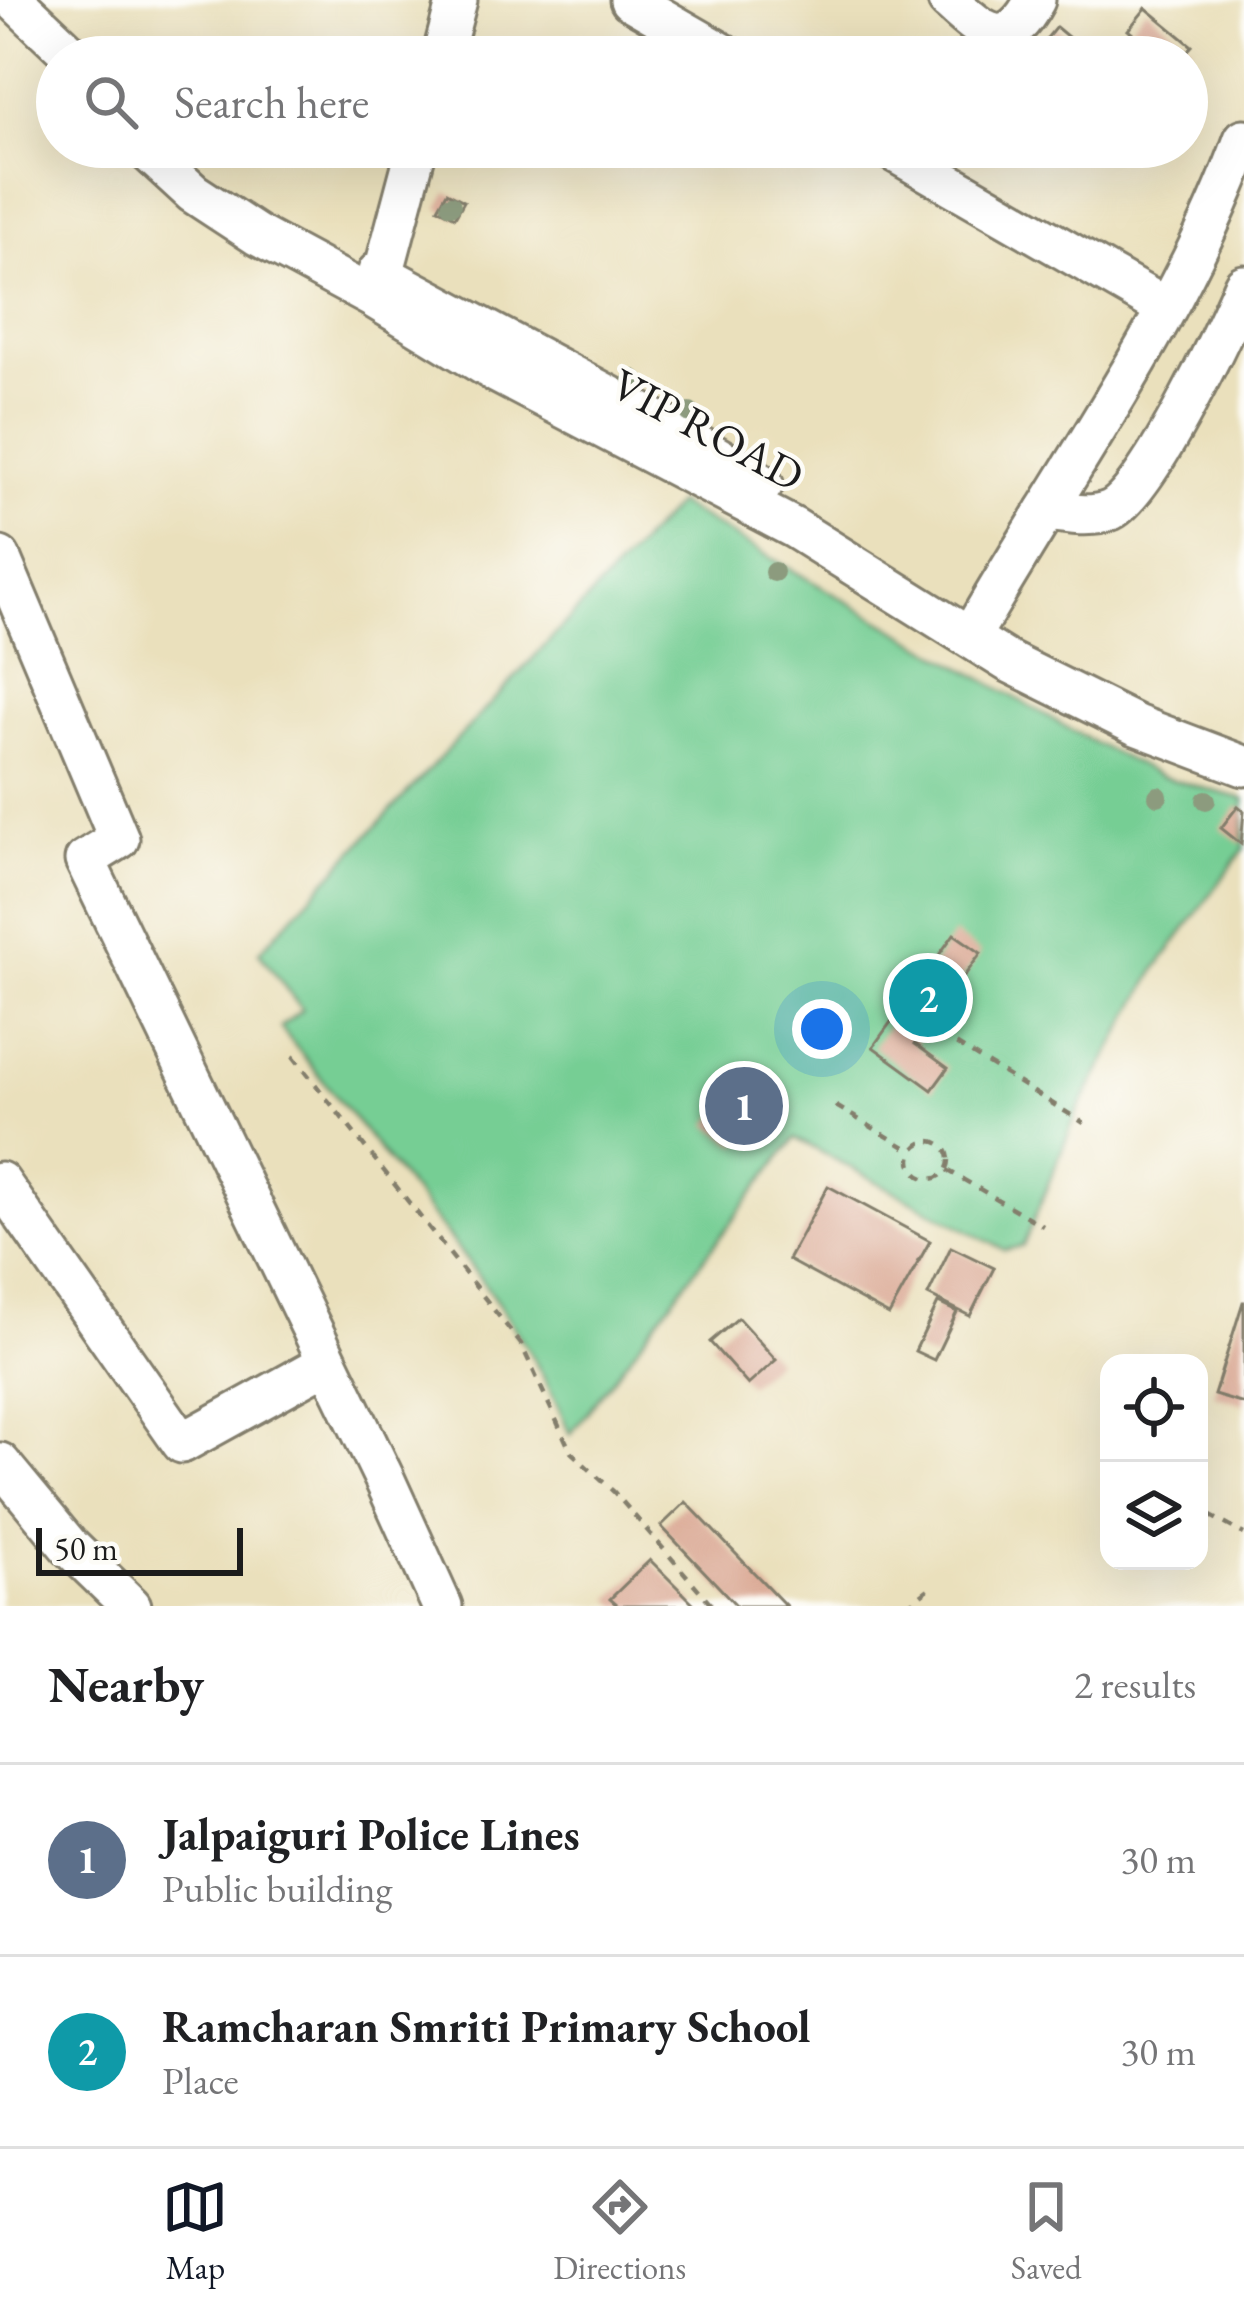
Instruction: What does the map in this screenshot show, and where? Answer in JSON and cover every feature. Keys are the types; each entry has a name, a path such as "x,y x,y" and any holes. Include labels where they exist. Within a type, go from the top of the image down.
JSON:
{"street":[{"path":"14,0 52,36"},
{"path":"448,36 457,0"},
{"path":"630,0 693,36"},
{"path":"948,0 988,34 1002,35 1017,27 1035,0"},
{"path":"0,14 36,47"},
{"path":"975,628 1166,308 1221,202 1244,139"},
{"name":"VIP ROAD","path":"173,168 257,236 499,374 975,628 1142,711 1244,751"},
{"name":"VIP ROAD","path":"185,168 198,186 383,274 662,424 975,628 1007,661 1136,725 1244,766"},
{"path":"383,274 411,168"},
{"path":"923,168 1166,308"},
{"path":"1046,511 1094,514 1124,499 1163,442 1244,285"},
{"path":"0,557 118,839 85,860 442,1606"},
{"path":"0,1182 182,1443 327,1363"},
{"path":"0,1463 68,1544 131,1606"}],"path":[{"path":"941,1035 1084,1123"},
{"path":"293,1056 521,1344 571,1452 614,1492 713,1606"},
{"path":"836,1106 913,1150"},
{"path":"927,1141 940,1143 949,1158 946,1170 936,1179 923,1179 910,1164 913,1150 927,1141"},
{"path":"946,1170 1043,1226"},
{"path":"1210,1515 1244,1534"},
{"path":"908,1606 931,1587"}],"green space":[{"path":"677,504 1094,743 1162,777 1244,799 1244,849 1156,969 1077,1113 1023,1246 1004,1250 795,1138 570,1435 541,1372 484,1284 280,1027 302,1010 259,952"}],"building":[{"path":"1146,8 1180,36 1135,36 1128,30"},
{"path":"447,192 464,201 455,217 438,208"},
{"path":"1238,806 1244,811 1241,844 1221,828"},
{"path":"954,934 981,953 915,1044 948,1068 932,1090 873,1047"},
{"path":"742,1077 771,1098 738,1145 709,1125"},
{"path":"828,1186 930,1241 889,1315 788,1260"},
{"path":"951,1247 994,1268 970,1316 928,1295"},
{"path":"1244,1302 1244,1404 1214,1395"},
{"path":"938,1303 957,1312 934,1360 915,1351"},
{"path":"738,1318 776,1360 748,1385 710,1342"},
{"path":"686,1502 786,1606 737,1606 661,1526"},
{"path":"650,1560 696,1606 618,1606 610,1599"}],"place":[{"name":"Ramcharan Smriti Primary School","path":"928,998"},
{"name":"Jalpaiguri Police Lines","path":"744,1106"}]}
